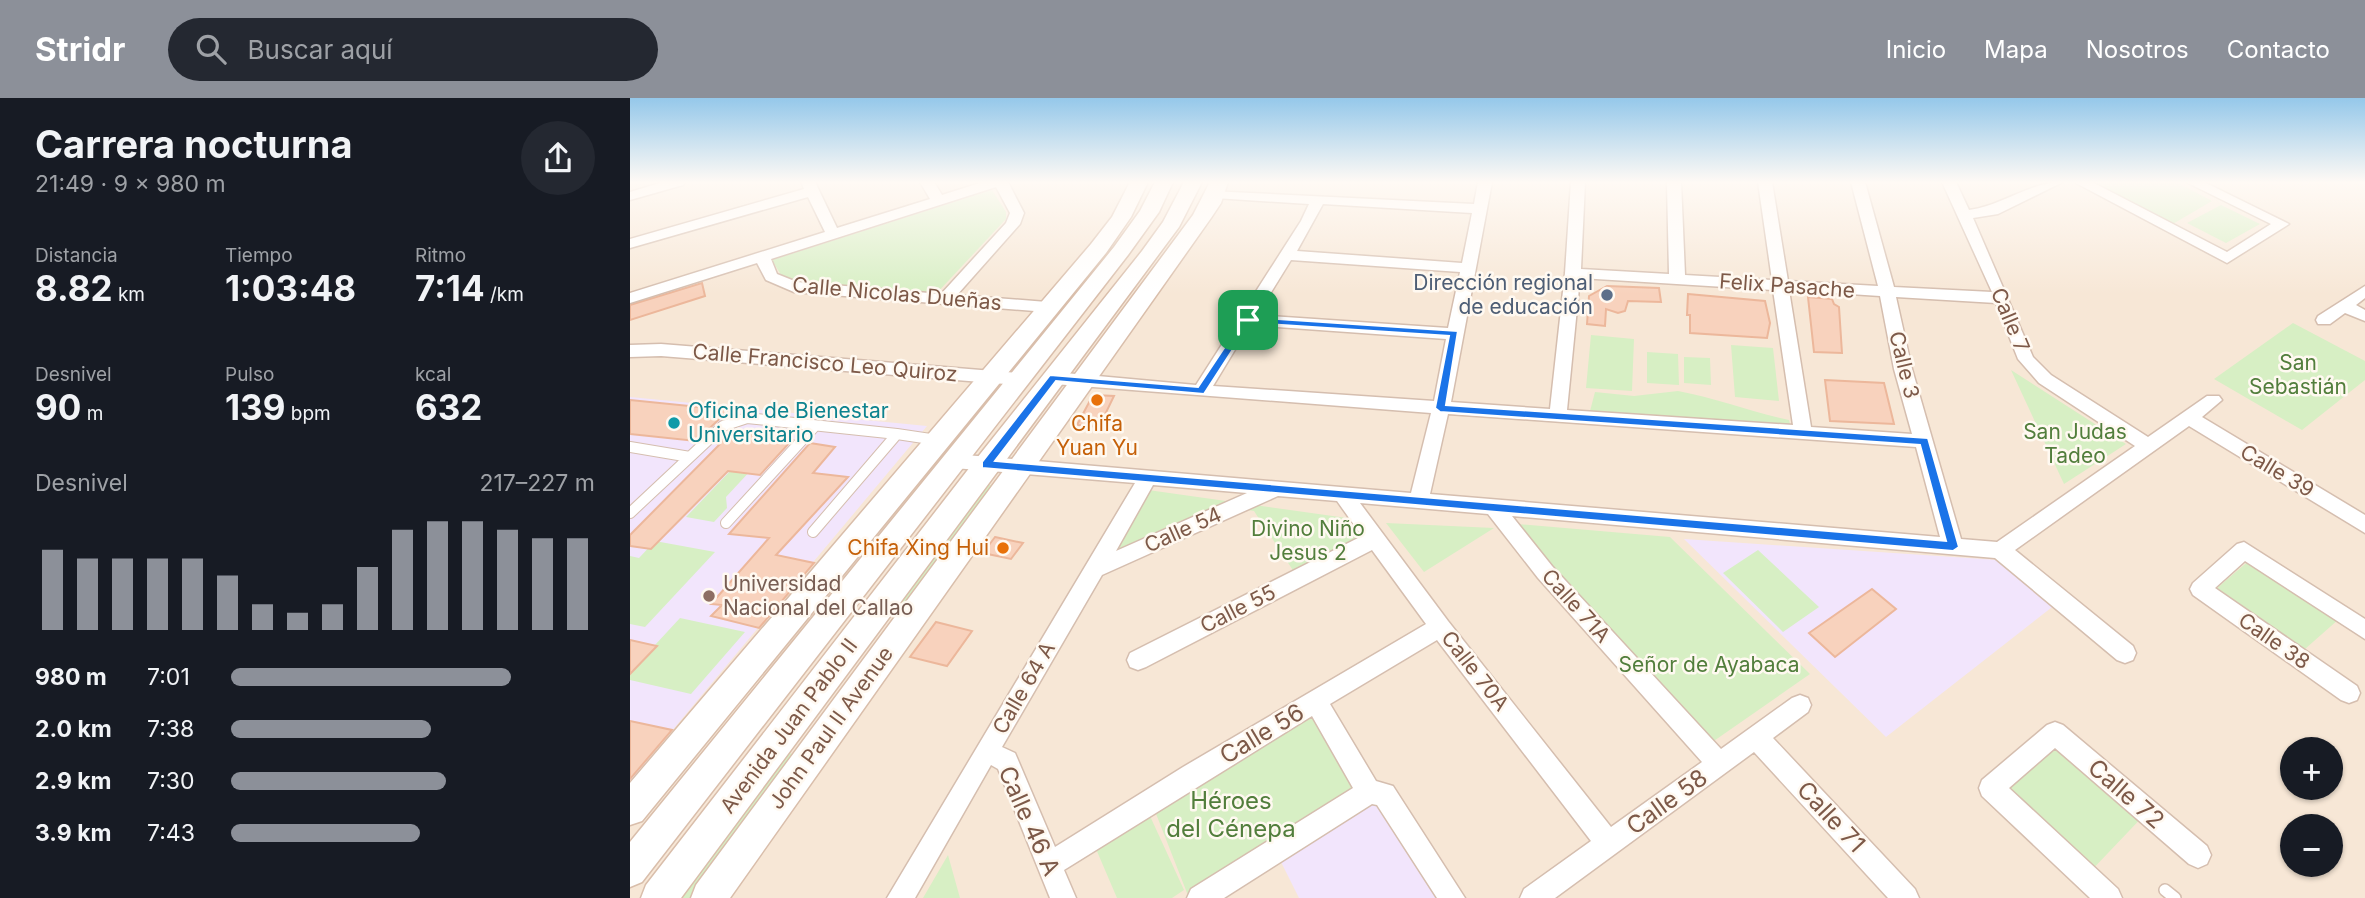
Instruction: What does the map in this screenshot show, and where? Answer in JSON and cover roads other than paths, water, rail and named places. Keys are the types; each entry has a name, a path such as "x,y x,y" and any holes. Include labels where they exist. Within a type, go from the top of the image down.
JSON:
{"main road":[{"path":"630,809 1103,243 1120,219"},
{"path":"630,870 1144,219"},
{"name":"Avenida Juan Pablo II","path":"659,898 986,465 1176,219"},
{"name":"John Paul II Avenue","path":"709,898 1201,219"},
{"path":"1121,251 1149,255"}],"street":[{"path":"630,244 707,219"},
{"path":"826,219 833,234"},
{"path":"630,298 878,219"},
{"path":"945,299 1015,219"},
{"path":"1200,391 1248,320 1309,219"},
{"path":"1419,501 1470,268 1477,219"},
{"path":"1558,416 1576,219"},
{"path":"1675,219 1677,279"},
{"path":"1771,219 1803,434"},
{"name":"Calle 3","path":"1868,219 1888,293 1903,369 1953,547"},
{"name":"Calle 7","path":"1964,219 2002,298 2026,359 2034,369 2045,379 2149,446"},
{"path":"2153,219 2227,258 2282,224 2272,219"},
{"path":"1287,255 1470,268"},
{"name":"Calle Nicolas Dueñas","path":"762,256 771,277 794,287 1047,307"},
{"name":"Felix Pasache","path":"1573,272 2002,298"},
{"path":"2324,320 2365,290"},
{"path":"2344,306 2365,316"},
{"path":"1248,320 1454,334"},
{"name":"Calle Francisco Leo Quiroz","path":"630,351 661,350 1019,379"},
{"path":"1054,378 1200,391 1924,441"},
{"path":"2000,550 2213,400"},
{"name":"Calle 39","path":"2189,417 2365,525"},
{"path":"954,461 2000,550 2125,653"},
{"name":"Calle 64 A","path":"900,898 1148,478"},
{"name":"Calle 54","path":"1091,571 1275,489"},
{"name":"Calle 70A","path":"1344,496 1440,627 1609,844"},
{"name":"Calle 71A","path":"1494,507 1545,572 1719,764"},
{"name":"Calle 55","path":"1138,660 1375,539"},
{"name":"Calle 38","path":"2349,693 2200,589 2244,550 2365,631"},
{"name":"Calle 56","path":"1049,865 1191,775 1440,627"},
{"path":"1316,702 1369,792"},
{"name":"Calle 58","path":"1533,898 1800,705"},
{"name":"Calle 72","path":"2109,898 1991,788 2054,733 2198,856"},
{"name":"Calle 71","path":"1756,737 1906,898"},
{"name":"Calle 46 A","path":"987,751 1007,761 1063,898"},
{"path":"1200,898 1369,792 1384,793 1452,898"}],"lane":[{"path":"630,513 723,426 735,420 747,418 937,440"},
{"path":"726,523 815,426"},
{"path":"813,532 897,434"},
{"path":"630,447 690,457"}],"place":[{"name":"Dirección regional de educación","path":"1607,295"},
{"name":"Chifa Yuan Yu","path":"1097,400"},
{"name":"Oficina de Bienestar Universitario","path":"674,423"},
{"name":"Chifa Xing Hui","path":"1003,548"},
{"name":"Universidad Nacional del Callao","path":"709,596"}],"park label":[{"name":"San Sebastián","path":"2298,375"},
{"name":"San Judas Tadeo","path":"2075,444"},
{"name":"Divino Niño Jesus 2","path":"1308,541"},
{"name":"Señor de Ayabaca","path":"1709,665"},
{"name":"Héroes del Cénepa","path":"1231,815"}]}
